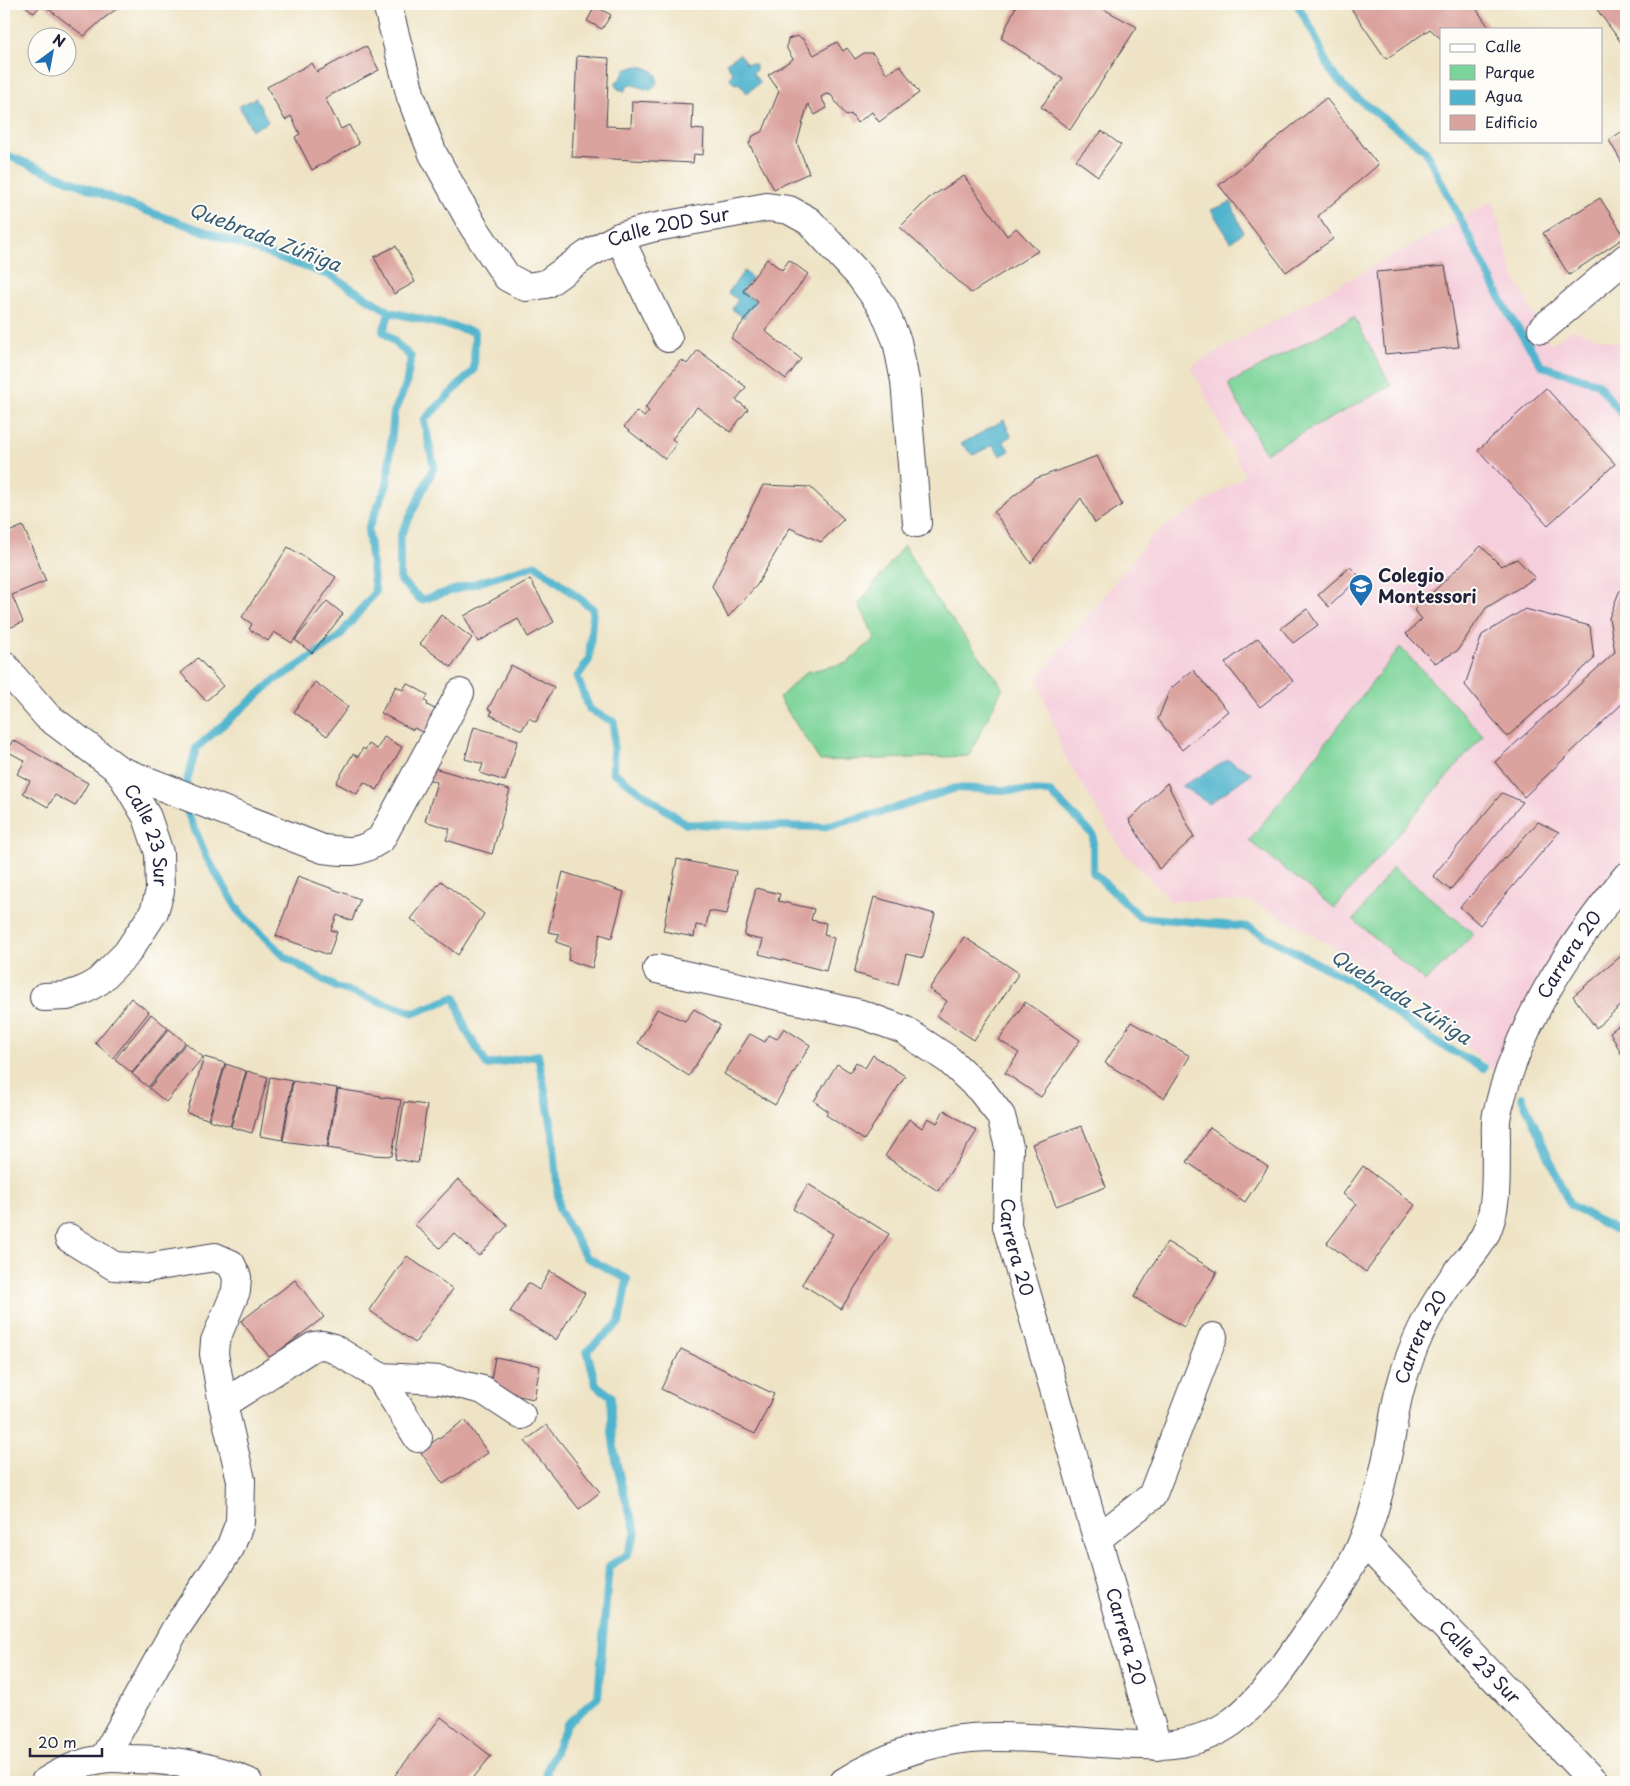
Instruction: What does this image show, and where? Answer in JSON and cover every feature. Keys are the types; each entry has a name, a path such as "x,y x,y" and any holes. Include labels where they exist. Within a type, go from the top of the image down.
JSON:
{"street":[{"name":"Calle 20D Sur","path":"387,4 411,97 433,154 473,226 507,277 526,287 546,284 588,254 619,237 651,228 767,207 789,210 809,221 860,276 882,308 897,341 905,381 917,523"},
{"path":"619,237 668,338"},
{"path":"1542,329 1626,258"},
{"name":"Calle 23 Sur","path":"4,665 48,716 119,770 146,817 159,853 160,891 154,912 127,953 99,981 84,990 67,996 44,997"},
{"path":"119,770 324,849 345,852 365,850 381,839 460,693"},
{"name":"Carrera 20","path":"844,1782 899,1755 933,1744 971,1738 1014,1738 1157,1746 1198,1739 1231,1722 1256,1700 1283,1667 1315,1622 1363,1541 1390,1444 1399,1390 1417,1337 1437,1301 1485,1235 1495,1205 1496,1118 1510,1071 1527,1028 1557,972 1626,878"},
{"name":"Carrera 20","path":"657,969 870,1017 904,1030 948,1060 981,1090 1001,1116 1009,1146 1007,1226 1157,1746"},
{"path":"69,1238 114,1266 146,1268 215,1257 231,1264 237,1277 236,1291 215,1341 214,1354 223,1404 241,1480 240,1522 230,1548 176,1628 104,1758"},
{"path":"1097,1539 1152,1496 1213,1337"},
{"path":"223,1404 314,1346 323,1345 331,1347 380,1376 441,1380 483,1390 521,1415"},
{"path":"380,1376 418,1438"},
{"name":"Calle 23 Sur","path":"1363,1541 1594,1782"},
{"path":"46,1782 54,1776 83,1763 104,1758 152,1759 189,1765 232,1775 248,1782"}],"shaded area":[{"name":"Colegio Montessori","path":"1493,201 1514,277 1550,345 1572,329 1626,346 1626,859 1524,1006 1495,1071 1415,1004 1336,948 1252,901 1171,901 1122,851 1063,753 1037,679 1153,535 1245,476 1191,366"}],"green space":[{"path":"1354,317 1391,386 1265,453 1228,384"},
{"path":"904,545 934,596 1003,687 969,756 820,761 779,698 806,672 847,663 875,638 859,604"},
{"path":"1400,647 1483,735 1335,908 1249,841"},
{"path":"1393,867 1474,934 1425,982 1354,920"}],"water":[{"path":"740,54 747,64 756,65 756,70 753,73 760,83 747,93 739,83 732,82 730,77 733,73 726,63"},
{"path":"637,66 648,68 655,73 657,80 651,90 631,85 628,85 625,91 618,89 616,82 621,78 625,70"},
{"path":"256,98 268,122 252,130 239,106"},
{"path":"1231,202 1243,232 1231,242 1211,210"},
{"path":"744,271 752,278 742,291 756,302 744,318 732,309 738,300 728,293"},
{"path":"1004,420 1011,436 1003,441 1010,451 1000,456 993,445 973,455 961,444"},
{"path":"1228,760 1252,773 1209,804 1182,786"}],"building":[{"path":"23,4 42,4 34,13"},
{"path":"42,4 113,4 118,8 84,36 78,31 78,28 74,28"},
{"path":"1017,4 1094,4 1137,27 1070,130 1041,107 1063,79 1001,38"},
{"path":"1348,4 1473,4 1489,28 1440,28 1440,38 1430,29 1386,59"},
{"path":"1593,4 1626,4 1626,43 1623,45"},
{"path":"595,6 611,15 602,29 587,21"},
{"path":"797,36 803,39 814,55 837,42 843,51 847,48 855,59 864,53 872,53 887,74 900,65 919,93 879,122 872,112 857,123 851,114 846,116 831,95 826,94 821,97 827,108 815,115 808,104 797,143 809,173 774,189 749,144 753,136 763,131 779,91 768,75 793,59 787,49 787,44 788,39"},
{"path":"366,46 379,70 325,98 341,129 349,125 359,144 312,170 295,137 300,134 291,116 285,120 267,87 312,63 317,72"},
{"path":"577,56 609,58 606,126 631,127 632,101 693,104 692,129 704,130 703,155 694,154 693,163 572,157"},
{"path":"1326,98 1378,165 1318,216 1333,239 1286,272 1219,185"},
{"path":"1626,129 1626,170 1609,140"},
{"path":"1102,131 1121,145 1098,176 1076,160"},
{"path":"964,176 1007,236 1016,228 1038,251 971,293 900,227 929,198"},
{"path":"1600,198 1625,237 1569,275 1543,233"},
{"path":"396,246 415,282 394,294 374,257"},
{"path":"767,259 782,270 789,260 808,274 765,331 801,359 786,379 731,338 758,302 743,291"},
{"path":"1445,266 1459,347 1385,354 1376,272"},
{"path":"698,350 746,387 736,400 748,409 730,432 697,407 672,439 677,443 665,459 624,427 637,411 644,417 649,411 645,408 681,360 687,364"},
{"path":"1546,388 1615,464 1548,525 1478,450"},
{"path":"1097,456 1122,505 1095,523 1081,498 1031,563 994,512 1035,479"},
{"path":"763,485 810,487 844,519 821,542 790,528 757,585 728,617 712,586"},
{"path":"23,526 46,581 12,595 23,622 4,630 4,569 7,568 4,561 4,534"},
{"path":"1481,546 1501,566 1517,559 1535,578 1486,608 1457,651 1435,663 1406,634 1422,619 1414,610"},
{"path":"288,547 336,577 292,643 274,632 268,641 249,629 252,624 242,617"},
{"path":"1350,567 1360,577 1329,607 1318,595"},
{"path":"530,579 554,622 528,637 518,619 478,642 464,616"},
{"path":"1626,586 1626,700 1524,797 1495,762 1615,652 1609,618 1619,592"},
{"path":"327,601 343,614 312,653 295,640"},
{"path":"1307,609 1318,625 1293,643 1281,628"},
{"path":"1525,609 1590,626 1594,659 1507,737 1465,685 1482,635"},
{"path":"441,615 472,638 451,667 420,644"},
{"path":"1258,638 1293,681 1260,707 1225,663"},
{"path":"198,658 223,686 206,701 181,673"},
{"path":"511,665 554,687 536,722 529,718 522,730 490,715 492,711 488,709"},
{"path":"1193,670 1228,711 1182,750 1158,719 1170,689"},
{"path":"315,682 348,707 327,736 294,712"},
{"path":"407,683 428,695 425,701 428,703 427,705 437,710 424,733 414,728 413,730 381,713 396,686 403,690"},
{"path":"474,727 518,740 505,781 480,773 483,764 465,759"},
{"path":"384,737 402,747 377,790 364,782 357,794 336,783 353,754 358,757 363,748 365,750 369,744 377,749"},
{"path":"13,740 88,783 75,806 55,795 48,807 23,793 30,781 17,774 25,761 7,751"},
{"path":"427,766 510,790 492,854 446,840 450,829 425,821 437,782 424,778"},
{"path":"1167,783 1194,837 1159,869 1129,820"},
{"path":"1502,793 1523,802 1450,890 1433,876"},
{"path":"1538,822 1559,832 1480,925 1460,907"},
{"path":"677,859 736,871 727,914 709,911 706,927 696,925 694,937 663,931"},
{"path":"563,872 624,892 612,938 600,934 592,968 568,960 570,947 556,942 560,934 548,932"},
{"path":"298,876 360,899 352,921 337,915 331,930 337,932 329,955 276,936"},
{"path":"441,881 484,914 458,955 411,919"},
{"path":"756,888 780,894 778,901 814,909 811,920 826,923 824,935 834,938 826,971 759,954 763,940 744,936"},
{"path":"874,897 935,914 923,958 906,954 898,985 854,973"},
{"path":"964,937 1019,973 974,1040 937,1016 947,1001 929,989"},
{"path":"1626,952 1626,1001 1596,1028 1573,996"},
{"path":"131,998 149,1012 113,1058 95,1043"},
{"path":"1025,1002 1080,1040 1041,1097 1005,1073 1019,1053 999,1040"},
{"path":"657,1009 685,1021 694,1009 720,1025 689,1076 638,1043"},
{"path":"151,1014 168,1028 132,1073 115,1059"},
{"path":"1626,1020 1626,1063 1610,1032"},
{"path":"1131,1022 1190,1056 1164,1098 1105,1063"},
{"path":"784,1028 810,1045 775,1105 724,1074 750,1034 765,1042 769,1035 777,1039"},
{"path":"169,1029 185,1042 148,1087 132,1074"},
{"path":"186,1043 203,1057 166,1102 149,1088"},
{"path":"873,1055 905,1076 864,1140 826,1115 828,1111 814,1101 837,1064 850,1072 856,1062 865,1068"},
{"path":"204,1057 225,1063 208,1119 187,1113"},
{"path":"226,1064 246,1071 230,1126 209,1120"},
{"path":"247,1071 268,1077 252,1133 231,1127"},
{"path":"270,1077 292,1081 282,1140 260,1136"},
{"path":"293,1081 337,1088 327,1147 283,1141"},
{"path":"338,1089 401,1100 392,1156 371,1155 328,1148"},
{"path":"404,1102 427,1105 418,1163 395,1159"},
{"path":"944,1110 977,1131 938,1191 885,1156 909,1119 922,1128 928,1118 937,1123"},
{"path":"1082,1126 1106,1187 1056,1206 1032,1144"},
{"path":"1210,1127 1268,1167 1245,1202 1187,1162"},
{"path":"1363,1166 1415,1205 1366,1272 1327,1243 1357,1204 1343,1194"},
{"path":"458,1179 508,1225 479,1256 454,1233 440,1248 415,1225"},
{"path":"808,1184 889,1234 841,1309 802,1284 833,1234 793,1209"},
{"path":"1167,1242 1217,1272 1184,1327 1134,1297"},
{"path":"407,1256 453,1289 415,1343 369,1310"},
{"path":"550,1271 585,1293 556,1340 510,1312 528,1283 539,1290"},
{"path":"295,1280 324,1317 270,1358 241,1321"},
{"path":"681,1349 774,1394 755,1434 661,1389"},
{"path":"495,1357 540,1366 534,1399 489,1390"},
{"path":"465,1420 488,1453 443,1484 420,1451"},
{"path":"547,1425 600,1492 579,1509 525,1441"},
{"path":"441,1717 491,1756 470,1782 404,1782 395,1775"}],"waterway":[{"path":"1297,4 1314,34 1330,70 1348,91 1425,150 1509,315 1542,366 1597,383 1626,419"},
{"name":"Quebrada Zúñiga","path":"4,154 124,203 331,276 390,312 475,332 474,370 424,420 434,467 400,537 400,580 421,600 536,565 593,609 589,660 577,677 590,710 614,722 613,772 686,824 823,827 893,809 956,788 1050,792 1093,835 1093,872 1140,917 1248,927 1356,984 1431,1039 1484,1068"},
{"path":"184,791 196,748 276,679 338,638 375,592 368,529 387,485 394,412 406,385 411,357 383,331 390,312"},
{"path":"183,802 207,858 240,913 285,957 336,987 414,1013 455,997 466,1030 487,1065 538,1055 553,1133 559,1209 586,1257 627,1279 619,1323 587,1351 596,1385 611,1396 612,1431 617,1465 625,1499 636,1532 627,1555 609,1566 598,1697 567,1724 546,1772 550,1782"},
{"name":"Quebrada Zúñiga","path":"1522,1097 1570,1205 1626,1236"}],"place":[{"name":"Colegio Montessori","path":"1361,607"}]}
